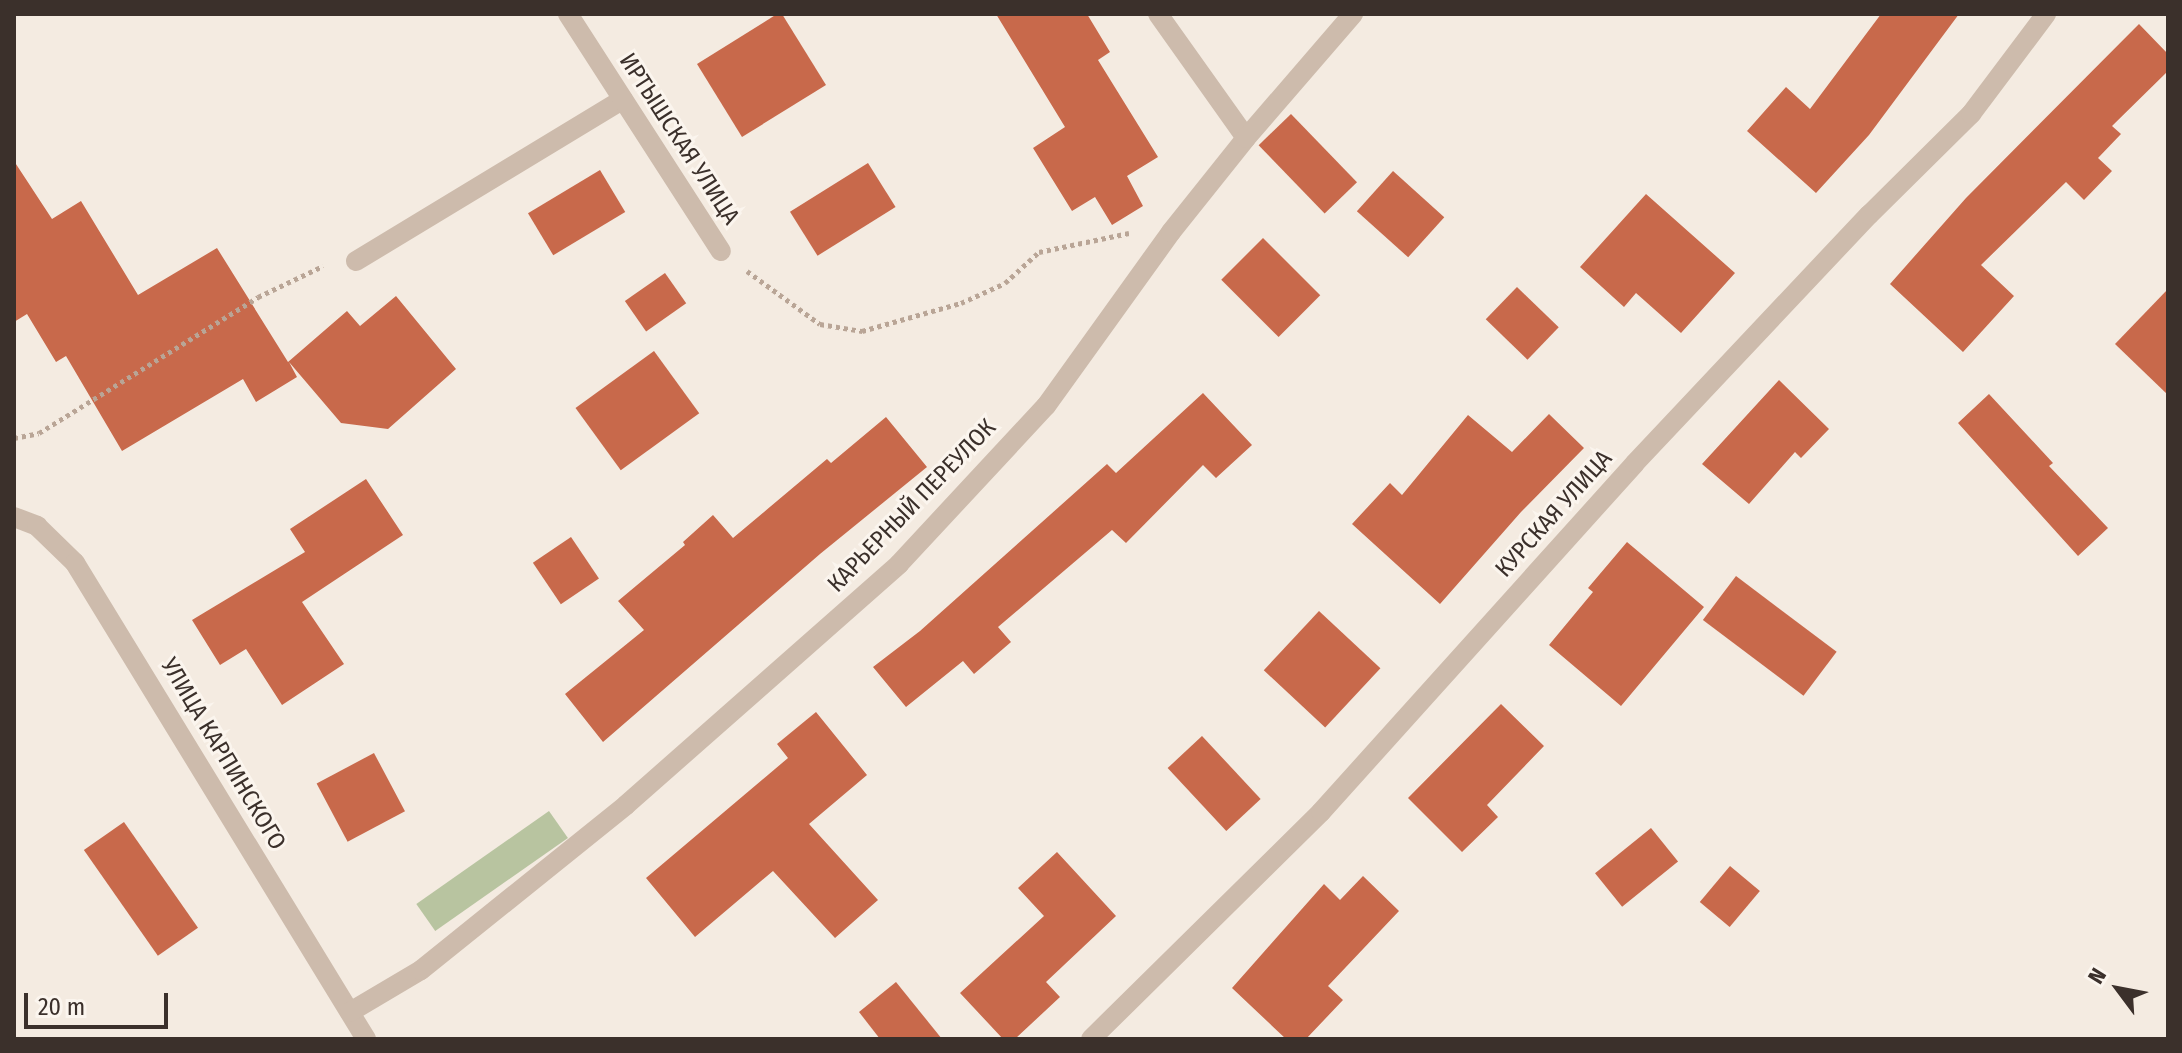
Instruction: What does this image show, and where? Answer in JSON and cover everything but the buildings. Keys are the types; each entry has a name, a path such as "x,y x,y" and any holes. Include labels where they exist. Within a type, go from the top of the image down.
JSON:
{"street":[{"name":"ИРТЫШСКАЯ УЛИЦА","path":"568,14 721,251"},
{"path":"1158,14 1246,138"},
{"name":"КАРЬЕРНЫЙ ПЕРЕУЛОК","path":"350,1012 421,970 626,805 899,564 1046,406 1171,232 1246,138 1353,14"},
{"name":"КУРСКАЯ УЛИЦА","path":"1091,1039 1321,812 1646,451 1869,215 1971,114 2046,14"},
{"path":"356,261 623,99"},
{"name":"УЛИЦА КАРПИНСКОГО","path":"14,517 37,526 75,563 366,1039"}],"path":[{"path":"721,251 820,324 862,331 961,303 1005,283 1039,252 1115,233 1171,232"},
{"path":"14,438 39,433 258,297 336,259 356,261"}],"green space":[{"path":"549,811 568,838 435,931 416,904"}]}
